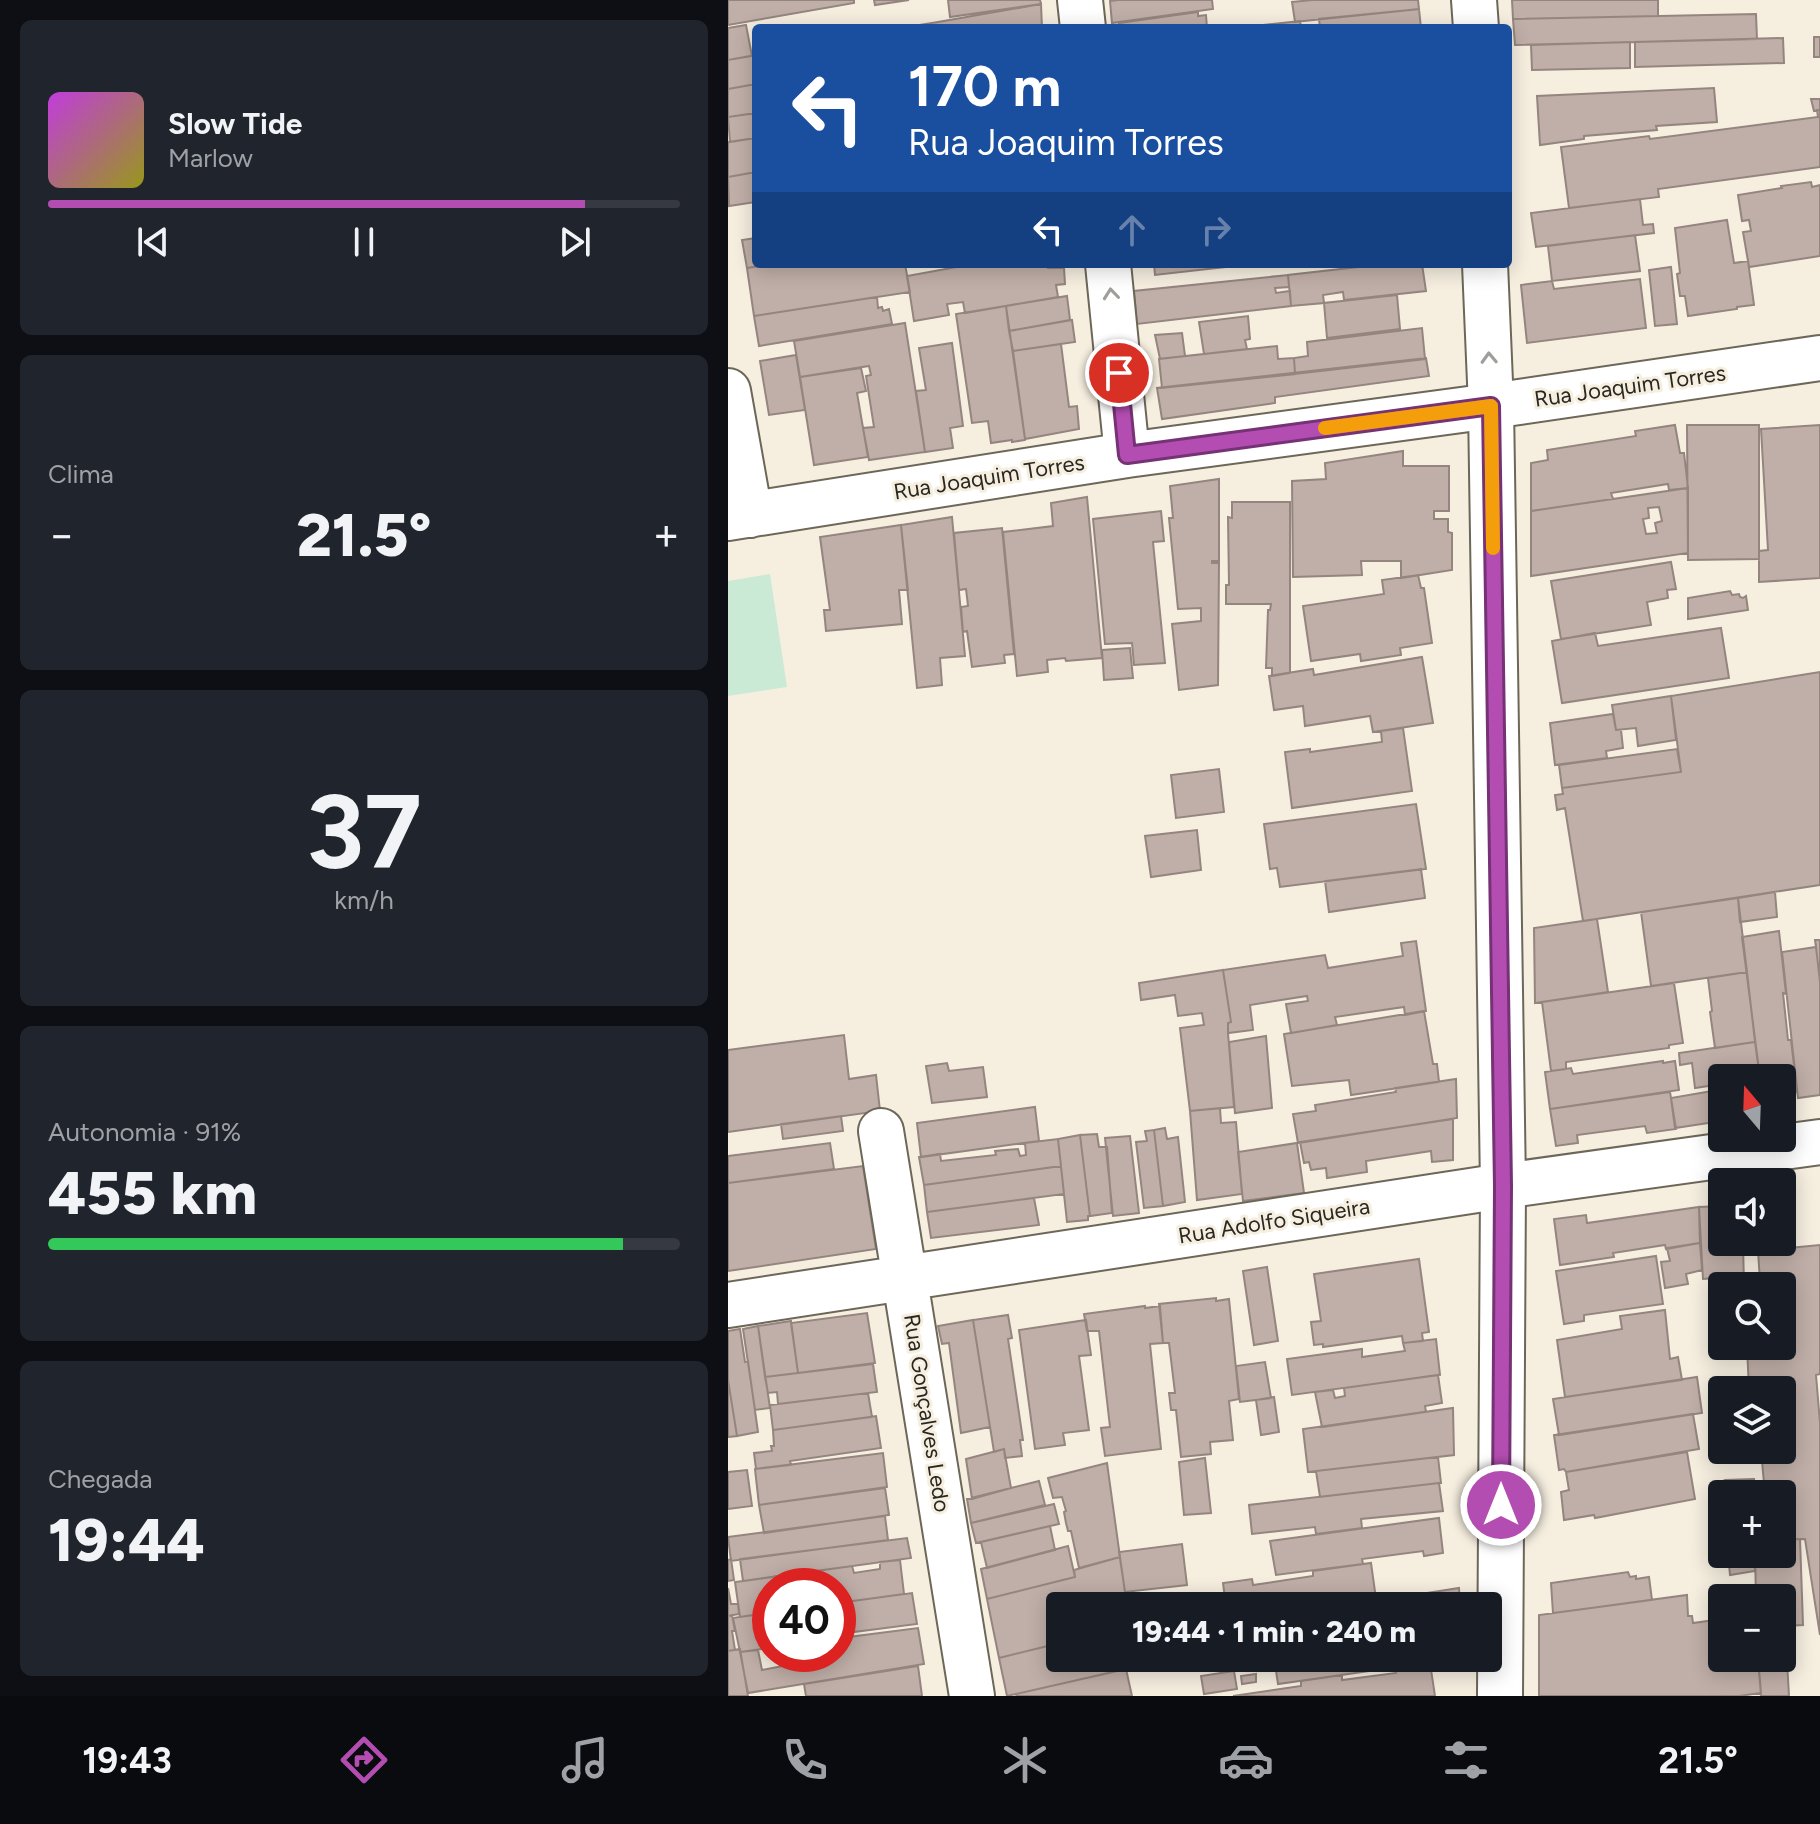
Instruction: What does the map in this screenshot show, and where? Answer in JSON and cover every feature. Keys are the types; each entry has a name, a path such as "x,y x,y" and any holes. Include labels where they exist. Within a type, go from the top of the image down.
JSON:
{"street":[{"path":"1080,0 1083,24"},
{"path":"1474,0 1476,24"},
{"path":"1108,268 1127,455"},
{"path":"1485,268 1491,406 1503,1186 1500,1696"},
{"name":"Rua Joaquim Torres","path":"739,517 1127,455 1820,358"},
{"path":"728,391 739,517"},
{"name":"Rua Gonçalves Ledo","path":"881,1131 972,1696"},
{"name":"Rua Adolfo Siqueira","path":"728,1305 1503,1186 1820,1142"}],"green space":[{"path":"770,574 787,687 728,696 728,581"}],"building":[{"path":"728,0 854,0 854,3 728,25"},
{"path":"874,0 909,0 875,5"},
{"path":"948,0 1040,0 1041,4 950,17"},
{"path":"1212,0 1213,9 1112,23 1110,1"},
{"path":"1418,0 1419,9 1295,22 1292,2"},
{"path":"1512,0 1658,0 1658,16 1513,19"},
{"path":"1041,4 1042,24 926,24"},
{"path":"1419,9 1421,24 1320,24 1319,19"},
{"path":"1198,12 1198,16 1206,15 1207,24 1119,24"},
{"path":"1756,14 1757,39 1515,45 1513,19"},
{"path":"1300,21 1300,24 1273,24"},
{"path":"746,25 752,56 728,60 728,28"},
{"path":"1814,37 1820,37 1820,57 1814,57"},
{"path":"1783,38 1784,63 1635,67 1635,42"},
{"path":"1630,42 1630,68 1532,70 1531,45"},
{"path":"752,56 752,85 728,89 728,60"},
{"path":"752,85 752,114 728,117 728,89"},
{"path":"1714,88 1717,122 1656,126 1657,130 1584,136 1584,139 1540,145 1537,96"},
{"path":"1811,99 1820,99 1820,110 1814,111"},
{"path":"1817,110 1820,110 1820,167 1658,189 1659,197 1569,208 1561,147 1818,117"},
{"path":"752,114 752,139 730,142 728,117"},
{"path":"752,139 752,173 728,177 728,142"},
{"path":"752,173 752,203 729,206 728,177"},
{"path":"1811,182 1812,187 1820,185 1820,256 1749,267 1743,232 1751,231 1749,220 1742,221 1738,195"},
{"path":"1640,199 1643,225 1653,224 1654,233 1536,247 1531,213"},
{"path":"1727,220 1734,263 1748,261 1754,305 1688,316 1685,296 1680,296 1675,228"},
{"path":"1635,235 1640,271 1552,281 1548,246"},
{"path":"752,239 752,267 747,268 742,240"},
{"path":"1671,267 1677,324 1655,326 1649,270"},
{"path":"747,268 906,268 910,292 754,316"},
{"path":"951,268 1064,268 1065,284 1056,285 1058,297 965,313 963,302 947,304 949,315 914,321 907,276"},
{"path":"1154,268 1216,268 1155,275"},
{"path":"1350,268 1423,268 1426,291 1344,300 1343,292 1323,295 1324,303 1291,306 1288,275"},
{"path":"1288,275 1289,287 1275,288 1276,293 1290,291 1291,306 1137,324 1134,291"},
{"path":"1640,279 1646,328 1527,343 1521,285 1552,281 1554,289"},
{"path":"1397,295 1400,329 1327,338 1324,303"},
{"path":"1067,296 1070,320 1009,331 1006,306"},
{"path":"877,297 878,308 882,307 883,311 889,309 892,324 759,346 754,316"},
{"path":"1006,306 1025,440 991,443 988,421 972,423 956,314"},
{"path":"1248,316 1250,339 1245,340 1247,349 1204,354 1199,322"},
{"path":"1072,320 1075,342 1013,351 1009,331"},
{"path":"905,323 925,452 869,460 863,428 874,427 866,376 871,375 869,366 800,377 794,341"},
{"path":"1422,328 1425,359 1295,374 1294,358 1308,356 1307,342"},
{"path":"1182,333 1185,356 1160,359 1155,335"},
{"path":"952,343 963,426 950,428 953,448 925,452 916,391 926,390 919,348"},
{"path":"1061,344 1069,407 1077,406 1079,429 1025,439 1013,351"},
{"path":"1277,346 1278,359 1294,358 1295,374 1162,388 1159,359"},
{"path":"796,355 805,410 769,415 760,361"},
{"path":"1426,358 1429,376 1275,397 1275,403 1162,419 1157,388"},
{"path":"861,368 866,391 857,393 868,457 814,465 800,377"},
{"path":"1675,425 1680,453 1684,453 1688,488 1669,490 1668,484 1611,493 1613,499 1531,511 1531,463 1548,460 1547,450 1636,436 1635,431"},
{"path":"1687,425 1759,425 1759,559 1688,560"},
{"path":"1820,425 1820,578 1759,582 1759,551 1768,550 1761,429"},
{"path":"1403,451 1403,466 1449,466 1449,511 1434,511 1434,519 1448,519 1448,532 1452,533 1452,570 1401,578 1401,561 1361,561 1362,575 1293,577 1292,481 1326,479 1325,463"},
{"path":"1219,479 1219,561 1212,561 1219,563 1218,685 1179,690 1172,624 1201,621 1201,608 1178,609 1169,518 1173,518 1170,486"},
{"path":"1688,488 1688,553 1531,576 1531,511","holes":["1659,507 1662,521 1655,523 1657,533 1646,534 1643,519 1649,518 1648,508"]},
{"path":"1087,497 1102,658 1047,660 1048,672 1017,676 1003,532 1053,526 1051,503"},
{"path":"1232,502 1290,502 1290,673 1272,676 1272,668 1266,668 1268,610 1271,604 1226,604 1226,585 1229,585 1228,517 1232,518"},
{"path":"1161,511 1164,541 1153,542 1165,663 1134,665 1132,643 1105,644 1093,519"},
{"path":"952,517 965,656 940,658 942,685 917,688 901,525"},
{"path":"901,525 908,590 899,590 902,624 826,631 824,610 830,610 820,537"},
{"path":"1002,528 1014,654 1004,655 1005,663 972,667 967,631 963,632 961,607 968,606 966,589 959,590 954,533"},
{"path":"1671,562 1676,589 1667,590 1668,598 1647,602 1651,625 1561,639 1551,581"},
{"path":"1418,575 1421,588 1424,588 1432,643 1400,648 1401,655 1361,661 1360,654 1311,661 1303,606 1384,594 1382,580"},
{"path":"1730,591 1732,595 1746,596 1748,610 1688,619 1688,598"},
{"path":"1721,628 1729,678 1562,703 1552,641 1595,633 1598,646"},
{"path":"1130,648 1133,678 1104,680 1102,650"},
{"path":"1422,657 1433,723 1373,732 1370,716 1305,726 1303,706 1274,710 1269,676 1313,669 1314,675"},
{"path":"1820,672 1820,885 1583,921 1565,808 1557,810 1555,795 1563,794 1562,788 1681,772 1671,696"},
{"path":"1671,696 1676,740 1638,746 1636,728 1616,730 1612,705"},
{"path":"1613,714 1616,730 1621,730 1623,748 1606,751 1607,758 1555,765 1550,723"},
{"path":"1403,728 1412,791 1292,808 1285,752 1310,749 1310,752 1382,742 1381,731"},
{"path":"1677,749 1681,772 1562,788 1559,765"},
{"path":"1219,769 1224,812 1176,818 1171,775"},
{"path":"1416,804 1426,869 1280,887 1277,868 1270,869 1264,824"},
{"path":"1197,830 1201,870 1151,877 1145,836"},
{"path":"1421,869 1425,898 1329,912 1325,881"},
{"path":"1775,892 1777,917 1740,922 1738,898"},
{"path":"1738,898 1747,972 1651,986 1641,912"},
{"path":"1597,919 1608,992 1535,1003 1534,928"},
{"path":"1779,931 1788,1040 1791,1040 1794,1064 1758,1064 1742,937"},
{"path":"1815,940 1820,940 1820,982 1816,947"},
{"path":"1416,941 1426,1011 1405,1015 1404,1007 1335,1017 1337,1025 1291,1033 1286,1004 1308,1001 1307,996 1250,1005 1253,1030 1228,1033 1228,1023 1231,1022 1223,970 1325,955 1328,968 1403,956 1401,943"},
{"path":"1816,947 1820,982 1820,1095 1798,1098 1782,952"},
{"path":"1223,970 1231,1022 1228,1023 1228,1033 1234,1107 1190,1111 1180,1028 1204,1025 1202,1013 1178,1016 1175,995 1141,1000 1139,983"},
{"path":"1747,972 1755,1042 1715,1048 1708,978"},
{"path":"1674,983 1683,1043 1669,1045 1669,1048 1566,1062 1566,1069 1551,1071 1542,1002"},
{"path":"1424,1011 1439,1082 1351,1095 1349,1080 1292,1086 1284,1034"},
{"path":"844,1035 849,1079 876,1075 880,1111 728,1132 728,1050"},
{"path":"1266,1036 1272,1108 1235,1113 1229,1042"},
{"path":"1755,1042 1758,1064 1708,1064 1708,1086 1695,1088 1692,1063 1680,1065 1679,1053"},
{"path":"1675,1061 1679,1090 1550,1109 1545,1072 1571,1068 1573,1074"},
{"path":"947,1063 949,1071 983,1067 987,1097 932,1103 926,1066"},
{"path":"1456,1079 1457,1118 1298,1143 1293,1114 1316,1111 1315,1105"},
{"path":"1670,1092 1676,1129 1647,1133 1645,1126 1577,1135 1578,1143 1556,1146 1550,1109"},
{"path":"1708,1092 1708,1123 1675,1128 1671,1098"},
{"path":"1035,1107 1039,1141 921,1157 917,1123"},
{"path":"1220,1108 1221,1123 1236,1122 1242,1194 1197,1200 1190,1111"},
{"path":"841,1116 843,1131 783,1139 781,1124"},
{"path":"1453,1119 1453,1160 1432,1162 1431,1151 1366,1161 1367,1172 1327,1178 1326,1168 1311,1170 1309,1162 1304,1163 1300,1142"},
{"path":"1165,1128 1167,1139 1178,1137 1185,1202 1163,1206 1154,1130"},
{"path":"1154,1130 1163,1206 1144,1208 1136,1142 1147,1141 1145,1131"},
{"path":"1097,1134 1099,1147 1107,1147 1112,1213 1090,1216 1080,1135"},
{"path":"1080,1135 1090,1216 1088,1220 1067,1222 1058,1139"},
{"path":"1130,1136 1139,1213 1113,1216 1105,1138"},
{"path":"1058,1139 1061,1166 924,1185 919,1157 940,1154 941,1161 996,1155 995,1151 1018,1149 1020,1156 1026,1155 1025,1143"},
{"path":"830,1143 834,1169 728,1183 728,1156"},
{"path":"1297,1143 1304,1193 1243,1201 1238,1152"},
{"path":"863,1166 876,1249 728,1271 728,1183"},
{"path":"1061,1166 1064,1194 927,1212 924,1185"},
{"path":"1034,1198 1039,1225 931,1238 927,1212"},
{"path":"1699,1207 1708,1207 1708,1256 1743,1256 1744,1272 1708,1272 1708,1279 1703,1279"},
{"path":"1699,1207 1700,1243 1613,1253 1614,1257 1560,1265 1554,1219 1586,1215 1587,1223"},
{"path":"1700,1243 1702,1270 1686,1274 1688,1284 1665,1288 1661,1262 1670,1261 1667,1248"},
{"path":"1820,1245 1820,1374 1816,1375 1820,1423 1820,1635 1805,1539 1796,1539 1796,1480 1764,1480 1762,1464 1796,1464 1796,1376 1748,1376 1748,1360 1796,1360 1796,1272 1759,1272 1758,1256 1796,1256 1796,1247"},
{"path":"1656,1256 1663,1304 1584,1315 1584,1321 1564,1324 1556,1271"},
{"path":"1419,1259 1429,1332 1422,1333 1423,1341 1403,1343 1402,1336 1323,1347 1323,1344 1314,1345 1311,1322 1321,1321 1314,1274"},
{"path":"1267,1267 1278,1341 1254,1345 1243,1271"},
{"path":"1216,1298 1216,1301 1229,1299 1239,1399 1229,1401 1233,1440 1210,1442 1211,1454 1181,1457 1176,1410 1171,1410 1169,1393 1175,1393 1169,1343 1163,1343 1159,1304"},
{"path":"1160,1306 1163,1343 1150,1344 1161,1449 1105,1456 1101,1428 1110,1427 1099,1331 1087,1331 1084,1314"},
{"path":"1665,1310 1670,1359 1678,1357 1682,1380 1565,1397 1557,1340 1622,1329 1620,1316"},
{"path":"867,1313 875,1363 798,1373 791,1323"},
{"path":"1008,1315 1012,1338 1008,1339 1023,1440 1020,1440 1022,1456 1005,1458 1004,1449 994,1452 973,1320"},
{"path":"973,1320 990,1427 961,1433 949,1343 942,1344 938,1326"},
{"path":"1086,1320 1091,1355 1079,1356 1089,1430 1063,1433 1065,1445 1035,1449 1019,1330"},
{"path":"791,1321 798,1373 765,1377 758,1326"},
{"path":"758,1326 770,1408 755,1410 743,1329"},
{"path":"740,1329 758,1432 737,1436 728,1380 728,1331"},
{"path":"1436,1339 1440,1375 1292,1395 1287,1359 1362,1349 1362,1357 1405,1351 1403,1343"},
{"path":"1265,1362 1271,1398 1240,1402 1236,1366"},
{"path":"873,1364 877,1392 778,1404 777,1392 768,1393 765,1377"},
{"path":"1438,1375 1442,1403 1425,1406 1426,1412 1322,1427 1315,1392 1333,1390 1335,1398 1345,1396 1344,1388"},
{"path":"1697,1377 1702,1413 1559,1435 1553,1399"},
{"path":"728,1380 737,1436 728,1437"},
{"path":"868,1393 872,1417 773,1430 770,1405"},
{"path":"1274,1397 1279,1432 1261,1435 1256,1400"},
{"path":"1453,1408 1454,1455 1308,1472 1303,1429"},
{"path":"1693,1414 1699,1449 1566,1472 1559,1470 1554,1435"},
{"path":"876,1416 881,1448 756,1469 754,1453 772,1451 773,1430"},
{"path":"1004,1449 1011,1488 972,1499 966,1459"},
{"path":"1687,1452 1695,1499 1595,1518 1594,1515 1564,1520 1561,1492 1569,1490 1566,1472"},
{"path":"883,1453 887,1487 759,1505 755,1469"},
{"path":"1438,1457 1441,1483 1320,1497 1316,1471"},
{"path":"1205,1458 1211,1513 1184,1515 1179,1462"},
{"path":"1107,1463 1120,1557 1079,1568 1062,1497 1053,1498 1048,1478"},
{"path":"747,1470 752,1506 728,1509 728,1472"},
{"path":"1039,1481 1045,1505 971,1523 967,1499"},
{"path":"1439,1483 1443,1511 1361,1519 1362,1528 1316,1534 1315,1527 1252,1534 1249,1505"},
{"path":"885,1488 889,1515 764,1533 759,1505"},
{"path":"1054,1504 1059,1524 976,1543 971,1523"},
{"path":"885,1516 888,1540 731,1561 728,1537"},
{"path":"1439,1518 1443,1553 1424,1556 1423,1551 1362,1559 1363,1564 1276,1575 1270,1541"},
{"path":"1050,1526 1055,1550 987,1568 981,1542"},
{"path":"907,1538 911,1558 838,1568 752,1568 752,1580 743,1581 740,1559"},
{"path":"1796,1539 1800,1539 1803,1625 1796,1625 1796,1584 1756,1584 1755,1568 1796,1568"},
{"path":"1182,1544 1187,1585 1125,1592 1119,1552"},
{"path":"1068,1546 1075,1577 987,1599 981,1569"},
{"path":"1120,1557 1125,1592 1046,1592 1046,1646 999,1658 987,1599 1075,1577 1074,1570"},
{"path":"731,1559 734,1580 728,1581 728,1560"},
{"path":"900,1560 904,1594 856,1601 856,1573 880,1569 880,1562"},
{"path":"1371,1563 1375,1592 1224,1592 1223,1583 1252,1579 1253,1585 1313,1576 1313,1571"},
{"path":"1729,1568 1755,1568 1755,1571 1730,1575"},
{"path":"1628,1572 1630,1577 1636,1576 1636,1579 1649,1577 1652,1600 1553,1613 1551,1583"},
{"path":"752,1580 752,1615 740,1617 735,1582"},
{"path":"728,1588 731,1604 738,1604 739,1614 728,1616"},
{"path":"1459,1588 1459,1592 1433,1592"},
{"path":"912,1593 917,1624 856,1632 856,1601"},
{"path":"1687,1595 1688,1616 1692,1616 1693,1623 1708,1621 1708,1672 1759,1672 1761,1693 1739,1696 1539,1696 1539,1615"},
{"path":"732,1615 735,1650 728,1651 728,1616"},
{"path":"752,1615 752,1650 740,1652 733,1618"},
{"path":"918,1628 924,1664 748,1693 740,1652 752,1651 752,1672 856,1672 856,1636"},
{"path":"1046,1646 1046,1672 1113,1672 1007,1696 999,1658"},
{"path":"740,1649 748,1696 728,1696 728,1651"},
{"path":"918,1666 922,1696 806,1696 804,1684"},
{"path":"1113,1672 1127,1672 1132,1696 1017,1696"},
{"path":"1234,1672 1237,1689 1204,1694 1201,1676"},
{"path":"1276,1672 1363,1672 1278,1684"},
{"path":"1431,1672 1435,1696 1233,1696 1301,1686 1301,1681 1342,1675 1342,1680"},
{"path":"1759,1672 1788,1672 1789,1696 1761,1696"},
{"path":"1256,1674 1256,1682 1242,1684 1241,1676"}],"slow traffic":[{"path":"1325,428 1491,406 1493,548"}],"route":[{"path":"1119,373 1127,455 1491,406 1503,1186 1501,1505"}]}
